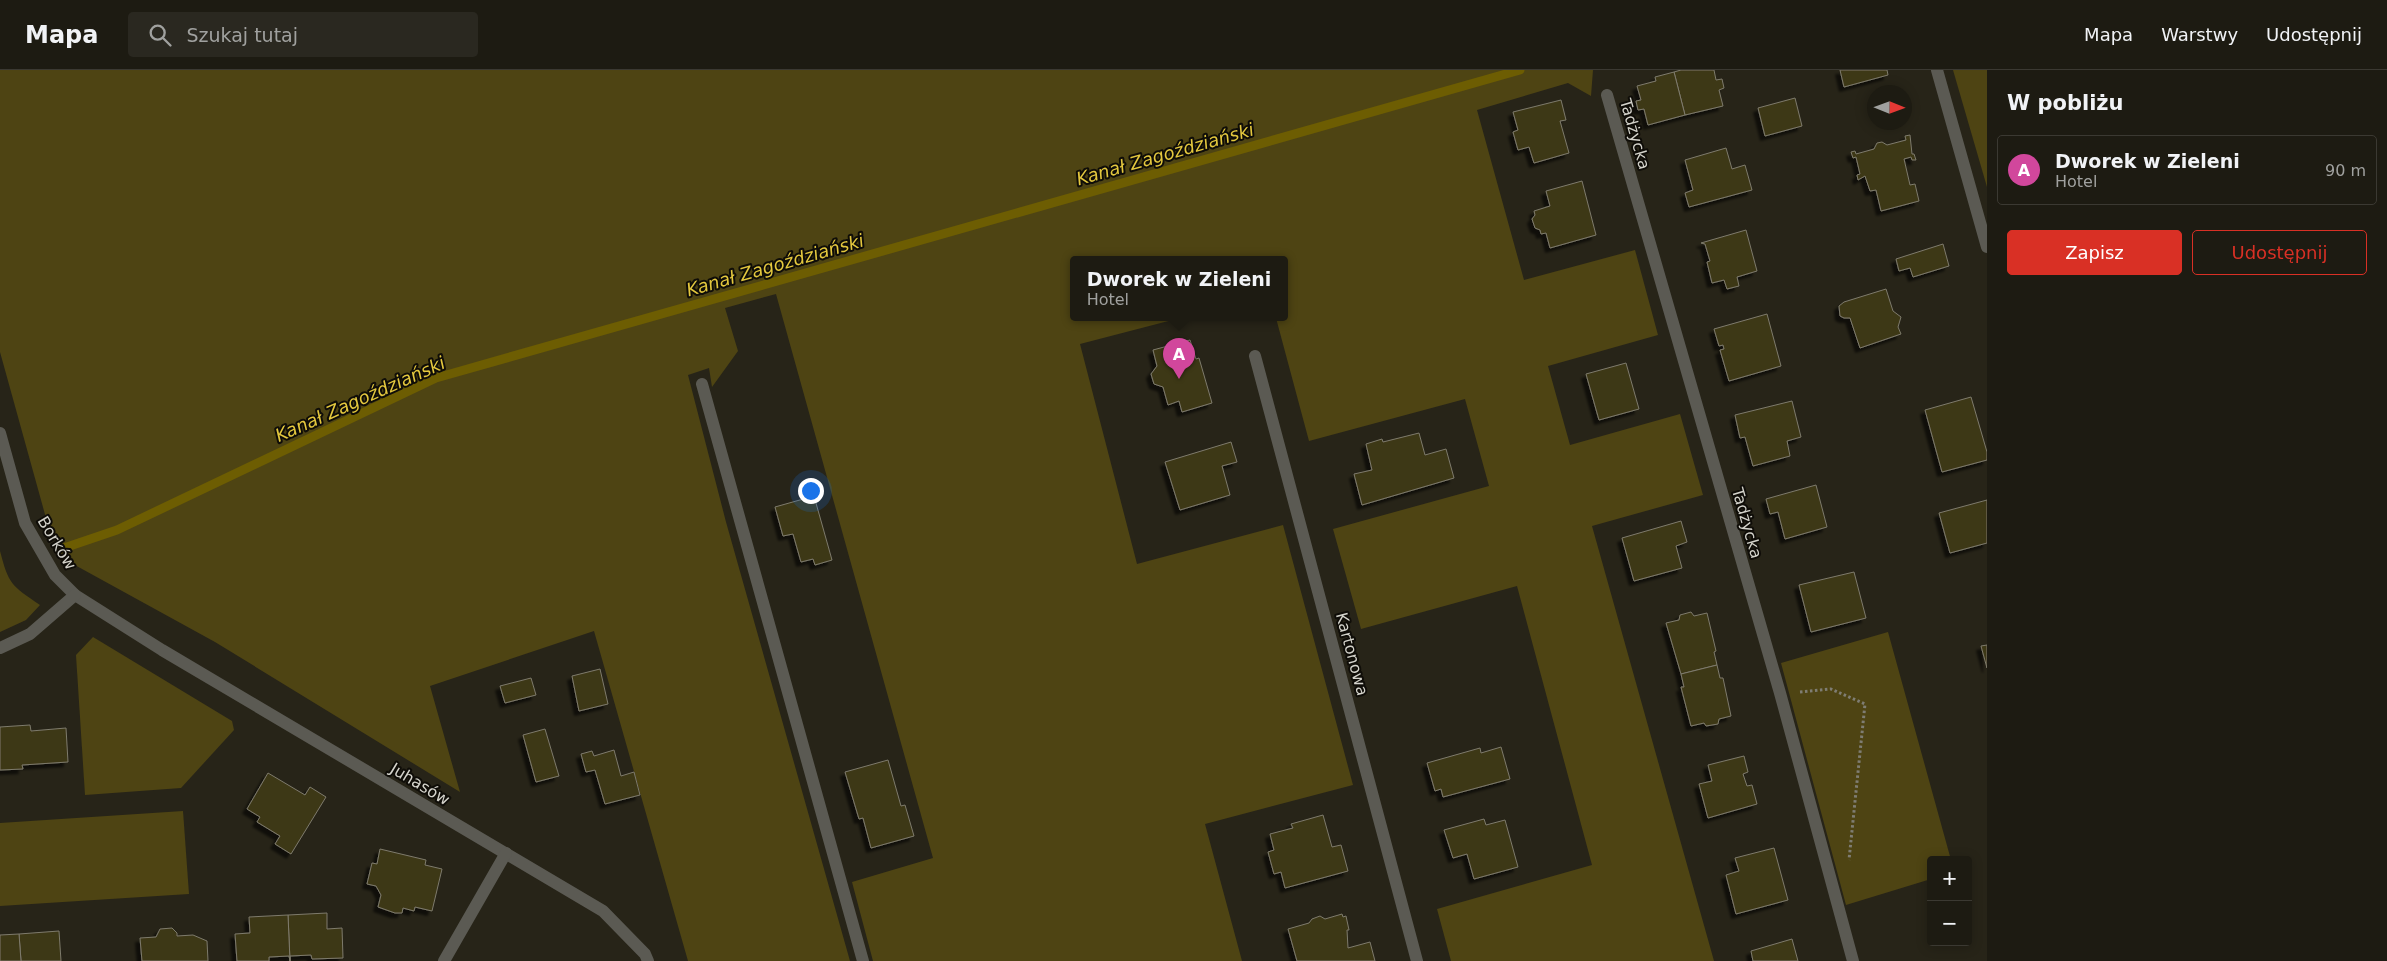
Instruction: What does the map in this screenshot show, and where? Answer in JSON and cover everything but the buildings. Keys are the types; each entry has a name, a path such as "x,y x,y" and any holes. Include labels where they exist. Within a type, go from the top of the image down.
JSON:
{"street":[{"path":"1937,70 1987,246"},
{"name":"Tadżycka","path":"1607,95 1780,693 1853,961"},
{"name":"Kartonowa","path":"1255,356 1417,961"},
{"path":"702,384 863,961"},
{"name":"Borków","path":"0,432 25,523 55,575 75,595 162,650"},
{"path":"0,648 30,634 75,595"},
{"name":"Juhasów","path":"162,650 603,911 645,954 648,961"},
{"path":"444,961 506,854"}],"path":[{"path":"1780,693 1831,689 1865,704 1850,859 1831,879"}],"shaded area":[{"path":"0,70 1593,70 1591,96 1568,83 1477,110 1524,280 1635,250 1658,335 1548,366 1570,445 1680,414 1703,495 1592,526 1714,961 1451,961 1437,909 1592,865 1517,586 1361,629 1333,529 1489,486 1465,399 1309,441 1277,321 1288,321 1288,256 1070,256 1070,321 1168,321 1080,344 1137,564 1283,525 1353,785 1205,824 1242,961 873,961 852,882 933,858 776,294 725,308 738,351 712,387 709,368 688,375 726,522 850,961 688,961 594,631 430,686 460,792 215,642 73,564 46,518 0,352"},
{"path":"1953,70 1987,70 1987,187"},
{"path":"0,551 12,583 40,605 26,620 0,632"},
{"path":"1888,632 1950,856 1927,856 1927,880 1846,905 1781,663"},
{"path":"93,637 232,721 234,730 181,788 85,795 76,655"},
{"path":"183,811 189,894 0,906 0,823"}],"waterway":[{"name":"Kanał Zagoździański","path":"61,549 117,530 436,378 1520,70"}],"place":[{"name":"Dworek w Zieleni","path":"1179,379"}]}
